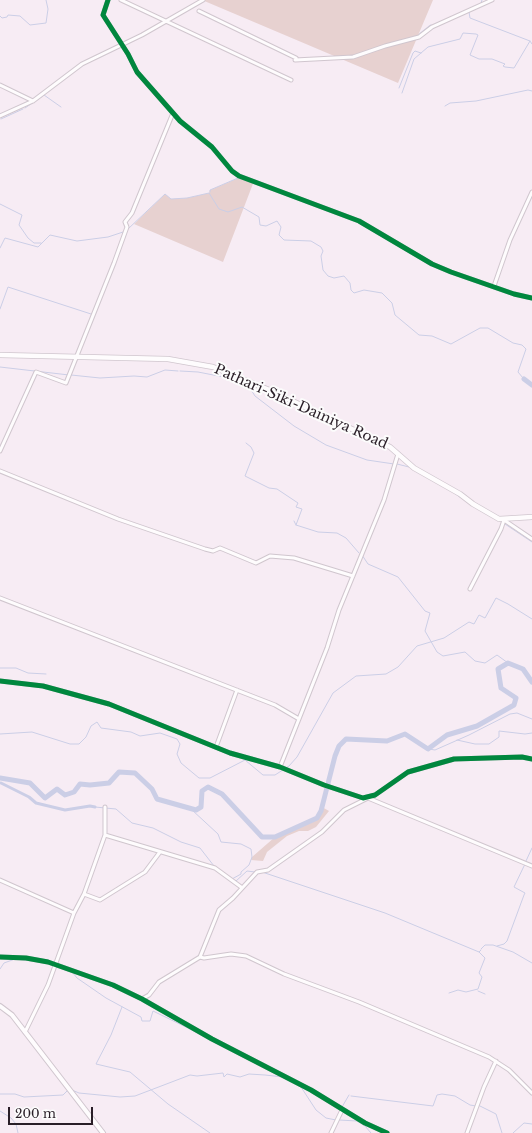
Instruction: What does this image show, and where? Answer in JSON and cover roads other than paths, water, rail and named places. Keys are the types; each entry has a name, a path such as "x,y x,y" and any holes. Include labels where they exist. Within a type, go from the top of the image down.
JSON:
{"main road":[{"name":"Pathari-Siki-Dainiya Road","path":"0,355 168,359 213,367 267,389 390,446 414,468 460,494 482,509 504,520"},
{"path":"504,520 532,517"}],"street":[{"path":"108,0 103,15 137,72 173,113 212,146 232,171 239,176 359,221 432,264 514,294 532,298"},
{"path":"121,0 291,80"},
{"path":"0,116 33,101 82,64 122,45 203,0"},
{"path":"199,11 296,59 353,57 385,46 419,37 432,27 492,0"},
{"path":"0,85 33,101"},
{"path":"0,451 36,372 66,383 127,227 125,222 132,213 173,113"},
{"path":"494,286 510,240 532,192"},
{"path":"280,767 353,576 384,500 398,454"},
{"path":"0,471 118,519 205,549 213,551 220,548 256,563 270,556 294,558 353,576"},
{"path":"470,589 501,530 504,520 532,539"},
{"path":"0,598 275,705 299,719"},
{"path":"0,681 43,686 109,704 216,747 280,767 331,788 368,798 532,866"},
{"path":"216,747 237,690"},
{"path":"142,999 149,995 159,982 200,957 219,910 233,898 257,872 268,870 322,832 344,810 382,791 408,772 454,759 522,757 532,759"},
{"path":"25,1032 56,964 74,914 84,894 105,835 106,807"},
{"path":"105,835 215,868 242,887"},
{"path":"84,894 100,900 145,872 160,852"},
{"path":"0,880 74,914"},
{"path":"200,957 204,958 231,954 246,956 284,974 359,1002 496,1061 509,1070 532,1093"},
{"path":"0,957 26,958 56,964 113,985 142,999 212,1039 311,1090 342,1110 387,1133"},
{"path":"0,1006 12,1015 103,1133"},
{"path":"467,1133 479,1098 496,1061"},
{"path":"331,1133 342,1110"}],"waterway":[{"path":"0,16 2,18 7,17 8,15 20,16 30,25 46,23 48,9 46,0"},
{"path":"469,12 470,18 530,41 532,44"},
{"path":"421,34 431,26"},
{"path":"402,93 414,59 428,47 460,39 463,33 476,34 478,35 470,55 479,59 492,59 505,64 503,66 505,67 514,68 530,41"},
{"path":"399,88 413,53 415,51 421,53"},
{"path":"445,106 450,103 476,101 528,90 532,91"},
{"path":"25,108 44,95 61,107"},
{"path":"1,119 23,109"},
{"path":"210,192 210,190 238,178"},
{"path":"128,229 165,194 171,199 187,198 209,193 219,209 228,212 242,207 259,217 260,225 266,226 277,221 281,227 279,235 284,240 311,241 321,247 323,251 321,256 323,270 328,276 334,278 344,276 350,283 351,290 354,293 364,290 382,293 392,303 395,315 419,335 432,336 451,344 480,328 488,328 513,343 522,345 526,349 518,372 523,378"},
{"path":"0,204 22,215 19,225 28,238 34,243 41,243"},
{"path":"0,248 5,238 38,247 50,235 77,241 108,237 123,232"},
{"path":"0,309 8,287 91,314"},
{"path":"0,367 69,375"},
{"path":"71,375 100,378 134,376 147,377 165,370 178,371"},
{"path":"180,371 198,372 239,380 248,385 255,396 294,426 326,445 367,460 394,464"},
{"path":"524,379 532,385"},
{"path":"246,443 251,447 254,453 245,476 269,488 277,489 298,503 296,507 302,509 296,525"},
{"path":"397,464 409,467"},
{"path":"454,493 460,497"},
{"path":"294,521 296,525 318,532 337,533 346,538 359,553"},
{"path":"505,524 532,542"},
{"path":"362,555 368,564 398,577 425,611 430,613 425,631 437,652 443,656 465,652 475,661 485,663 497,655 508,663"},
{"path":"0,734 32,732 70,744 79,744 86,737 91,726 97,722 101,728 131,732 140,736 160,733 177,739 180,744 177,754 181,763 199,778 210,778 245,760 263,775 275,775 289,766 297,757 333,693 356,676 386,674 398,667 417,646 444,638 469,622 474,624 479,615 485,618 496,598 532,619"},
{"path":"0,778 30,783 45,798 57,789 65,795 74,792 80,784 90,785 109,783 119,772 135,773 152,789 157,799 196,810 201,807 202,791 208,787 222,794 262,837 275,837 317,818 321,811 335,756 339,746 346,739 387,741 405,734 428,749 447,735 477,726 514,705 516,698 501,688 498,669 508,663 523,669 532,682"},
{"path":"0,668 16,668 28,673 46,674"},
{"path":"429,749 435,750 510,714 517,713 532,719"},
{"path":"457,740 475,744 489,744 499,737 499,731 525,734 532,733"},
{"path":"1,783 29,797 36,803 65,810 90,806 95,807"},
{"path":"95,807 116,809 132,823 153,828 181,842 200,848 214,866"},
{"path":"192,810 218,834 221,842 241,844 251,849 252,857 249,865 241,872 241,874 232,879"},
{"path":"526,861 532,848"},
{"path":"497,946 504,944 507,941 525,893 514,887 525,864"},
{"path":"233,880 236,881 247,871 255,872"},
{"path":"262,872 385,913 479,952 481,950"},
{"path":"481,949 485,945 493,945 513,952 532,963"},
{"path":"449,993 458,990 466,992 478,989 482,977 479,973 485,958 479,952"},
{"path":"0,969 4,963 15,959 41,962"},
{"path":"64,969 73,973 77,978 106,998 141,1017 142,1021 150,1021 153,1011 198,1033"},
{"path":"478,991 485,994"},
{"path":"122,1007 111,1035 96,1064 130,1072 168,1104 210,1133"},
{"path":"72,1090 79,1093 120,1097 135,1096 190,1075 197,1076 223,1073 224,1077 227,1074 240,1077 249,1074 283,1077 301,1087 316,1110 326,1118 336,1120"},
{"path":"302,1084 318,1093"},
{"path":"0,1094 15,1094 24,1097 63,1095 68,1090"},
{"path":"351,1096 433,1106 437,1095 442,1094 455,1096 470,1105 476,1106"},
{"path":"340,1106 342,1107 349,1095"},
{"path":"324,1097 335,1103"},
{"path":"478,1105 496,1114 502,1133"},
{"path":"0,1111 11,1118 16,1124 18,1133"},
{"path":"339,1120 357,1121 365,1126 371,1133"},
{"path":"513,1133 524,1123 532,1124"}]}
